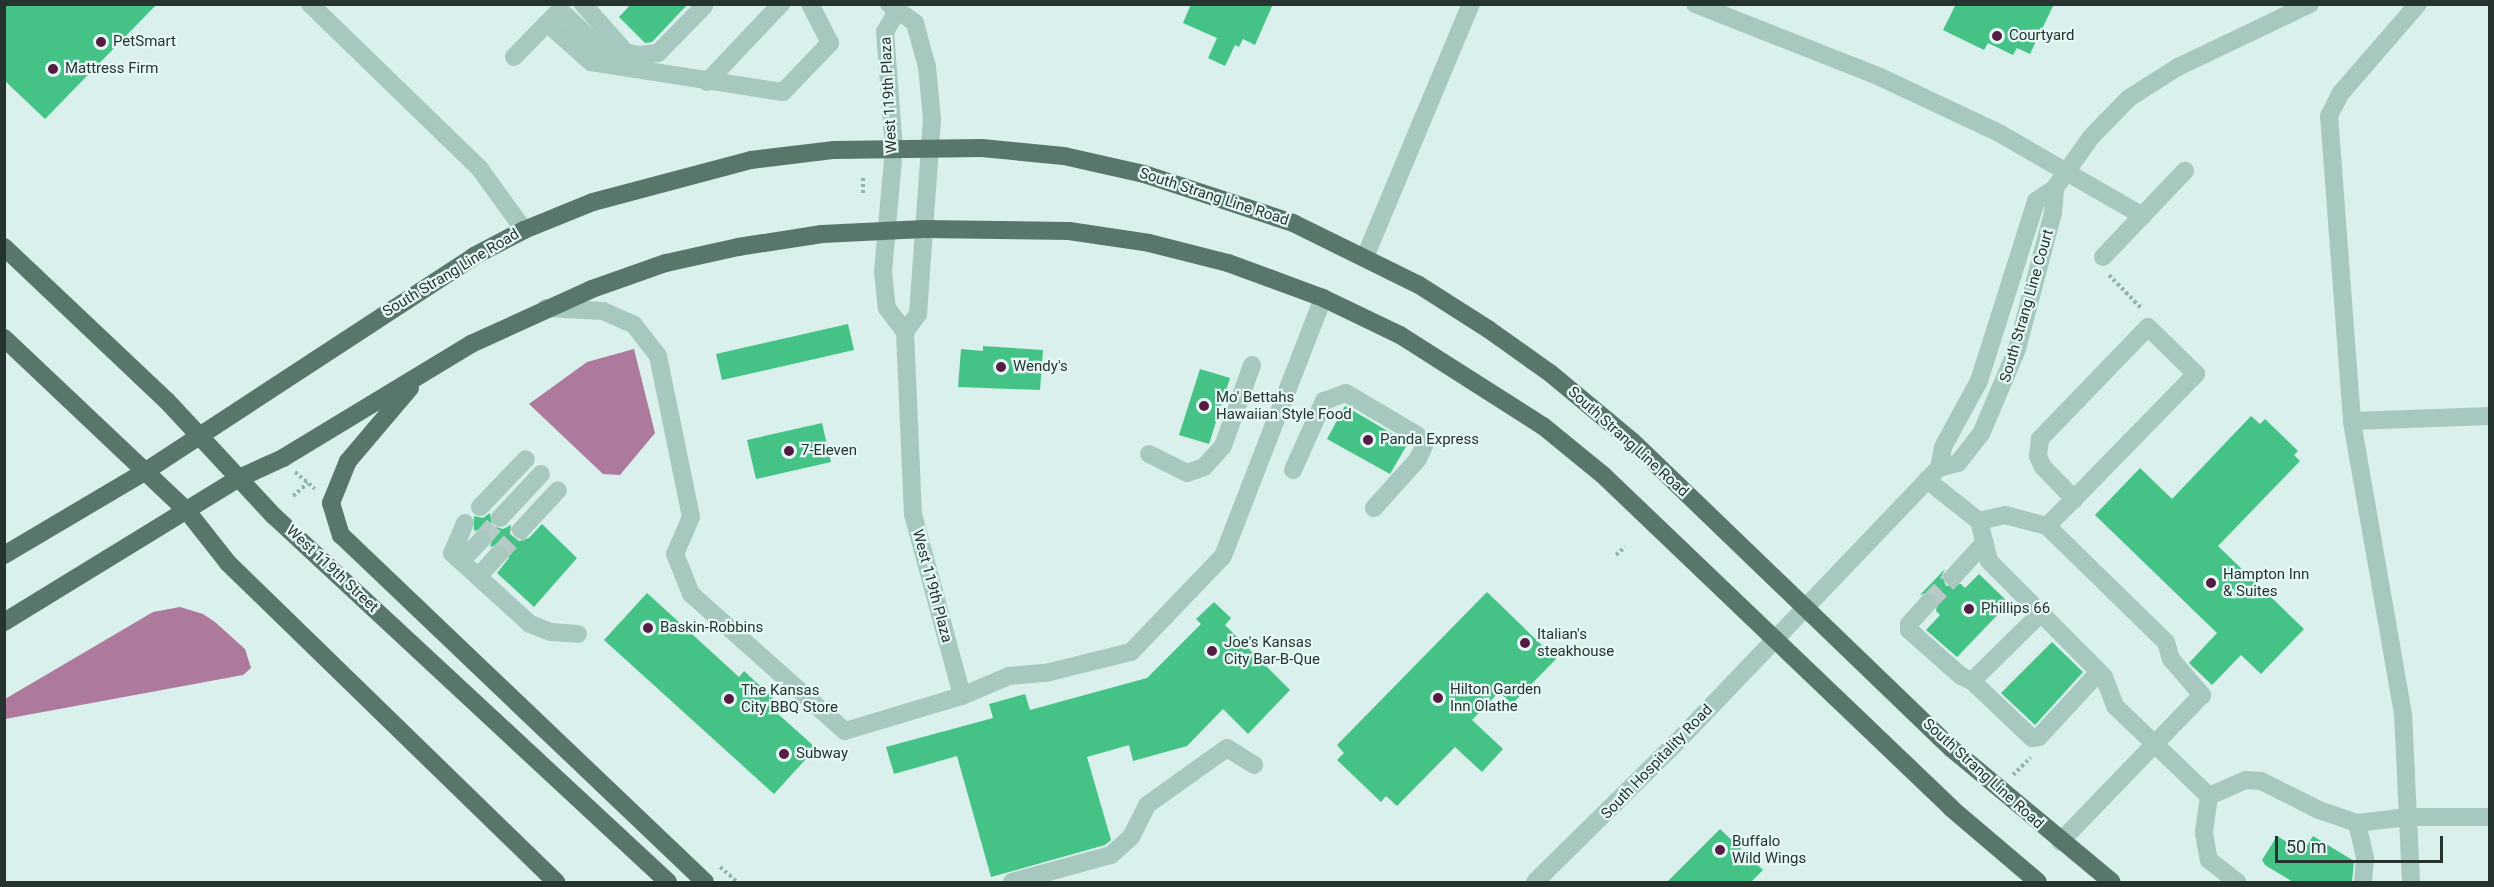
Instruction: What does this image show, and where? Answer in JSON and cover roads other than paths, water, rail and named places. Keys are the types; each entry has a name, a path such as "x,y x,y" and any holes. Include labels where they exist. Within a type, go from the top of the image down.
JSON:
{"main road":[{"name":"South Strang Line Road","path":"4,555 146,471 411,294 524,230 615,195 751,160 834,150 929,146 1064,156 1144,174 1293,223 1419,285 1550,374 1632,441 1951,748 2060,842 2112,882"},
{"path":"4,622 237,479 283,459 415,381 471,344 544,308 666,263 738,247 822,234 924,229 1069,231 1149,243 1228,263 1323,298 1400,335 1543,426 1604,475 1951,807 2038,882"},
{"name":"West 119th Street","path":"4,247 167,401 237,479 668,882"},
{"path":"4,338 187,511 228,562 556,882"},
{"path":"415,381 348,461 331,503 341,535 705,882"}],"street":[{"path":"309,4 480,169 524,230"},
{"path":"583,4 622,48"},
{"path":"707,82 781,4"},
{"path":"557,13 591,62 707,82 783,92 830,43 810,4"},
{"path":"1365,257 1470,4"},
{"path":"1695,4 1880,77 2067,169 2143,216"},
{"name":"South Strang Line Court","path":"1776,640 1933,474 1943,447 1962,417 1982,371 2036,201 2055,188 2091,137 2129,98 2178,67 2310,4"},
{"path":"2411,882 2403,714 2352,421 2329,116 2340,94 2418,4"},
{"path":"557,13 598,46 622,48 639,55 658,54 704,6"},
{"name":"West 119th Plaza","path":"904,332 918,314 932,119 927,67 915,23 892,9 885,32 894,148 883,272 887,308 904,332 913,514 962,696"},
{"path":"514,57 557,13"},
{"path":"2103,257 2185,171"},
{"name":"South Strang Line Court","path":"1933,474 1958,463 1970,448 2005,384 2050,225 2055,188"},
{"path":"544,308 603,311 634,326 658,356 691,517 675,554 691,594 844,732 962,696 1009,676 1046,673 1131,652 1223,556 1323,298"},
{"path":"2048,526 2196,374 2148,327 2040,439 2038,456 2043,467 2074,499"},
{"path":"1149,454 1187,473 1204,467 1223,446 1248,373"},
{"path":"1293,470 1324,401 1346,393 1417,435 1424,446 1418,459 1374,508"},
{"path":"2352,421 2490,417"},
{"path":"480,507 526,459"},
{"path":"500,518 541,474"},
{"path":"1933,474 1979,521 1989,561 2099,672 2115,706 2209,796"},
{"path":"521,530 558,490"},
{"path":"1979,521 2004,515 2048,526 2166,642 2171,659 2202,695 2060,842"},
{"path":"465,523 452,553 530,624 551,632 578,634"},
{"path":"461,561 482,539"},
{"path":"1953,577 1985,542"},
{"path":"478,577 498,555"},
{"path":"1928,603 1909,624 1909,630 1961,676 1972,681 2032,738 2039,736 2099,672"},
{"path":"1972,681 2041,614"},
{"name":"South Hospitality Road","path":"1535,882 1776,640"},
{"path":"1012,882 1111,855 1131,837 1147,805 1227,748 1254,765"},
{"path":"2209,796 2246,780 2261,781 2319,810 2357,824 2407,816 2490,817"},
{"path":"2209,796 2204,833 2209,860 2237,882"},
{"path":"2357,824 2365,859 2363,882"}],"tunnel":[{"path":"482,539 500,518"},
{"path":"498,555 521,530"},
{"path":"1928,603 1953,577"}],"place":[{"name":"Courtyard","path":"1997,36"},
{"name":"PetSmart","path":"101,42"},
{"name":"Mattress Firm","path":"53,69"},
{"name":"Wendy's","path":"1001,367"},
{"name":"Mo' Bettahs Hawaiian Style Food","path":"1204,406"},
{"name":"Panda Express","path":"1368,440"},
{"name":"7-Eleven","path":"789,451"},
{"name":"Hampton Inn & Suites","path":"2211,583"},
{"name":"Phillips 66","path":"1969,609"},
{"name":"Baskin-Robbins","path":"648,628"},
{"name":"Italian's steakhouse","path":"1525,643"},
{"name":"Joe's Kansas City Bar-B-Que","path":"1212,651"},
{"name":"Hilton Garden Inn Olathe","path":"1438,698"},
{"name":"The Kansas City BBQ Store","path":"729,699"},
{"name":"Subway","path":"784,754"},
{"name":"Buffalo Wild Wings","path":"1720,850"}]}
